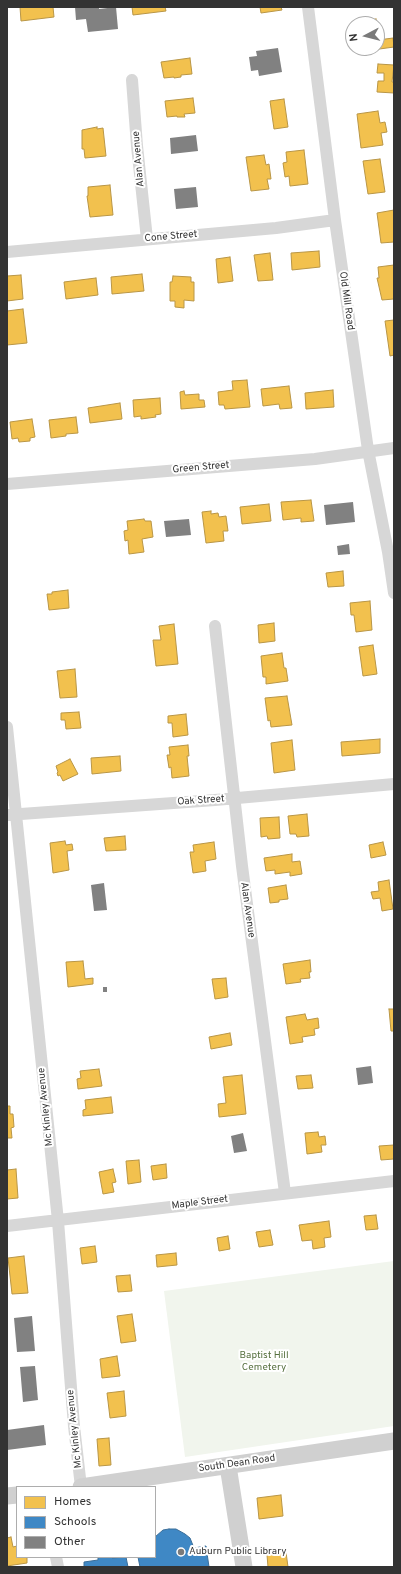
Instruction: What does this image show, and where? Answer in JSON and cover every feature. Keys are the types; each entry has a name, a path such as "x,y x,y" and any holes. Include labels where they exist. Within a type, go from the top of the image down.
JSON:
{"street":[{"name":"Old Mill Road","path":"308,7 335,220 368,450 388,552 394,593"},
{"name":"Alan Avenue","path":"132,80 146,239"},
{"name":"Cone Street","path":"7,252 276,228 335,220"},
{"name":"Green Street","path":"7,484 315,459 368,450 394,448"},
{"name":"Alan Avenue","path":"215,626 242,866 285,1193"},
{"name":"Mc Kinley Avenue","path":"7,727 11,815 58,1221 74,1426 81,1486"},
{"name":"Oak Street","path":"11,815 394,784"},
{"name":"Maple Street","path":"7,1226 394,1181"},
{"name":"South Dean Road","path":"88,1486 394,1441"},
{"path":"228,1466 244,1567"}],"green space":[{"name":"Baptist Hill Cemetery","path":"394,1261 394,1426 185,1457 164,1291"}],"building: Homes":[{"path":"20,7 53,7 54,17 21,21"},
{"path":"132,7 165,7 166,11 133,15"},
{"path":"260,7 281,7 282,10 261,13"},
{"path":"393,38 394,47 385,48 385,39"},
{"path":"190,58 192,74 181,75 181,77 174,78 164,78 161,62"},
{"path":"378,64 394,65 392,82 394,82 394,93 377,92 378,81 384,81 384,73 377,73"},
{"path":"193,98 195,113 184,114 185,117 167,117 165,101"},
{"path":"284,99 288,127 274,129 270,101"},
{"path":"378,111 380,123 385,122 387,132 381,133 383,145 361,148 357,114"},
{"path":"97,127 97,129 103,128 106,156 85,158 84,149 82,149 82,130"},
{"path":"304,150 308,184 290,186 289,176 285,177 283,163 287,162 286,152"},
{"path":"264,155 266,165 269,164 271,179 267,179 269,189 251,191 246,157"},
{"path":"380,159 385,192 368,194 363,161"},
{"path":"110,185 113,215 90,217 87,196 88,187"},
{"path":"394,210 394,242 381,243 377,213"},
{"path":"319,251 320,267 292,270 291,253"},
{"path":"270,253 273,280 258,281 254,255"},
{"path":"230,257 233,281 218,283 216,259"},
{"path":"394,265 394,299 382,300 377,278 379,278 378,267"},
{"path":"142,274 144,291 112,294 111,277"},
{"path":"21,275 23,299 7,301 7,276"},
{"path":"173,276 191,277 191,282 194,282 194,301 184,300 184,308 175,307 175,301 170,301 170,282 172,282"},
{"path":"96,278 98,295 66,299 64,282"},
{"path":"23,309 27,343 7,345 7,311"},
{"path":"394,320 394,355 390,356 385,321"},
{"path":"247,380 250,407 225,409 224,405 219,405 218,392 233,390 232,381"},
{"path":"289,386 292,408 280,409 279,404 263,406 261,389"},
{"path":"333,390 334,407 306,409 305,393"},
{"path":"184,391 185,395 199,394 199,400 204,400 205,407 181,409 180,392"},
{"path":"160,398 161,414 155,415 156,417 141,419 141,416 134,417 133,400"},
{"path":"120,403 122,419 90,423 88,408"},
{"path":"76,417 78,433 66,434 66,436 51,438 49,420"},
{"path":"32,419 35,437 30,438 30,441 19,442 18,438 12,439 10,422"},
{"path":"311,500 314,521 301,522 301,518 283,520 281,502"},
{"path":"269,504 271,521 242,524 240,507"},
{"path":"211,511 211,514 218,513 219,517 226,516 228,531 223,531 224,541 206,543 202,512"},
{"path":"144,519 145,521 151,521 153,537 142,539 144,552 129,554 128,540 125,541 124,531 128,530 127,521"},
{"path":"343,571 344,586 328,587 326,573"},
{"path":"68,590 69,608 49,610 47,594"},
{"path":"370,601 372,630 356,632 354,615 351,615 350,603"},
{"path":"274,623 275,641 259,643 258,625"},
{"path":"174,624 178,664 156,666 153,640 161,640 159,626"},
{"path":"373,645 377,674 363,676 359,647"},
{"path":"282,653 288,681 266,684 266,677 263,677 261,656"},
{"path":"75,669 77,697 60,698 57,671"},
{"path":"287,696 292,725 271,727 270,720 268,721 265,698"},
{"path":"79,712 81,728 66,729 65,720 61,720 61,713"},
{"path":"186,714 188,735 173,737 172,723 168,723 168,716"},
{"path":"380,739 380,753 342,756 341,742"},
{"path":"292,740 295,770 274,773 271,743"},
{"path":"188,745 189,756 187,756 189,776 172,778 171,767 169,768 167,755 170,755 169,747"},
{"path":"120,756 121,771 92,774 91,758"},
{"path":"70,759 78,774 63,781 60,775 58,776 56,766"},
{"path":"307,814 309,836 297,837 296,834 290,834 288,816"},
{"path":"279,817 280,838 268,839 267,836 261,837 260,818"},
{"path":"125,836 126,850 106,851 104,838"},
{"path":"65,841 66,845 72,844 73,850 67,851 69,870 53,873 50,843"},
{"path":"214,842 216,859 205,861 206,871 193,873 190,852 194,852 193,845"},
{"path":"383,842 386,855 371,858 369,845"},
{"path":"292,854 292,862 300,861 302,874 290,876 290,872 275,874 275,870 266,871 264,858"},
{"path":"389,880 393,909 382,911 380,898 373,899 371,892 379,891 378,882"},
{"path":"286,885 288,899 270,903 268,888"},
{"path":"310,960 310,978 300,979 301,982 286,984 283,964"},
{"path":"83,961 85,979 93,978 93,984 68,987 66,962"},
{"path":"226,978 228,997 215,999 212,979"},
{"path":"389,1009 394,1009 394,1031 391,1031"},
{"path":"305,1014 307,1020 318,1018 319,1028 314,1029 315,1035 302,1037 303,1042 290,1044 286,1017"},
{"path":"230,1033 232,1045 211,1049 209,1037"},
{"path":"99,1069 102,1086 78,1089 77,1079 81,1078 80,1071"},
{"path":"242,1075 246,1114 219,1117 218,1104 226,1103 223,1077"},
{"path":"311,1075 313,1088 298,1089 296,1076"},
{"path":"111,1097 113,1113 83,1116 83,1110 86,1109 85,1100"},
{"path":"7,1106 10,1106 10,1114 13,1114 14,1127 11,1128 12,1138 7,1138"},
{"path":"318,1132 319,1137 325,1136 326,1145 321,1145 322,1152 307,1154 305,1133"},
{"path":"394,1145 394,1159 381,1160 379,1146"},
{"path":"139,1160 141,1182 128,1184 126,1161"},
{"path":"166,1164 167,1178 153,1180 151,1166"},
{"path":"16,1169 18,1198 7,1199 7,1170"},
{"path":"113,1169 116,1182 112,1183 114,1192 103,1194 99,1172"},
{"path":"376,1215 378,1229 366,1230 364,1216"},
{"path":"329,1221 331,1237 324,1238 325,1247 313,1249 312,1240 302,1241 299,1225"},
{"path":"270,1230 273,1245 259,1247 256,1232"},
{"path":"228,1236 230,1249 219,1251 217,1238"},
{"path":"95,1246 97,1262 82,1264 80,1248"},
{"path":"176,1253 177,1265 157,1267 156,1255"},
{"path":"24,1256 28,1293 12,1294 8,1258"},
{"path":"130,1275 132,1291 118,1292 116,1276"},
{"path":"132,1314 136,1341 121,1343 117,1316"},
{"path":"117,1356 120,1376 102,1378 100,1359"},
{"path":"124,1391 126,1416 110,1418 107,1393"},
{"path":"109,1438 111,1465 99,1466 97,1439"},
{"path":"281,1495 283,1516 259,1519 257,1498"},
{"path":"11,1537 13,1547 16,1546 16,1558 27,1558 27,1563 7,1566 7,1538"},
{"path":"286,1552 288,1567 268,1567 267,1555"}],"building: Schools":[{"name":"Auburn Public Library","path":"176,1529 185,1534 190,1538 194,1548 206,1546 209,1567 140,1567 138,1558 156,1558 156,1536 163,1530"},
{"path":"98,1558 126,1558 128,1567 84,1567 84,1562 98,1560"}],"building: Other":[{"path":"75,7 99,7 99,9 116,7 118,29 88,32 86,19 76,20"},
{"path":"278,48 282,72 259,76 258,70 251,71 249,57 257,56 256,51"},
{"path":"196,135 198,151 171,154 170,138"},
{"path":"196,187 198,207 176,209 174,189"},
{"path":"353,502 355,522 326,525 324,505"},
{"path":"189,519 191,535 166,537 164,521"},
{"path":"349,544 350,554 338,555 337,546"},
{"path":"104,883 107,910 94,911 91,885"},
{"path":"103,987 107,987 107,992 103,992"},
{"path":"371,1066 373,1083 358,1085 356,1068"},
{"path":"243,1133 247,1151 234,1153 231,1136"},
{"path":"32,1316 35,1351 17,1352 14,1318"},
{"path":"35,1366 38,1400 23,1402 20,1367"},
{"path":"44,1425 46,1445 7,1450 7,1430"}],"place":[{"name":"Auburn Public Library","path":"181,1552"}]}
